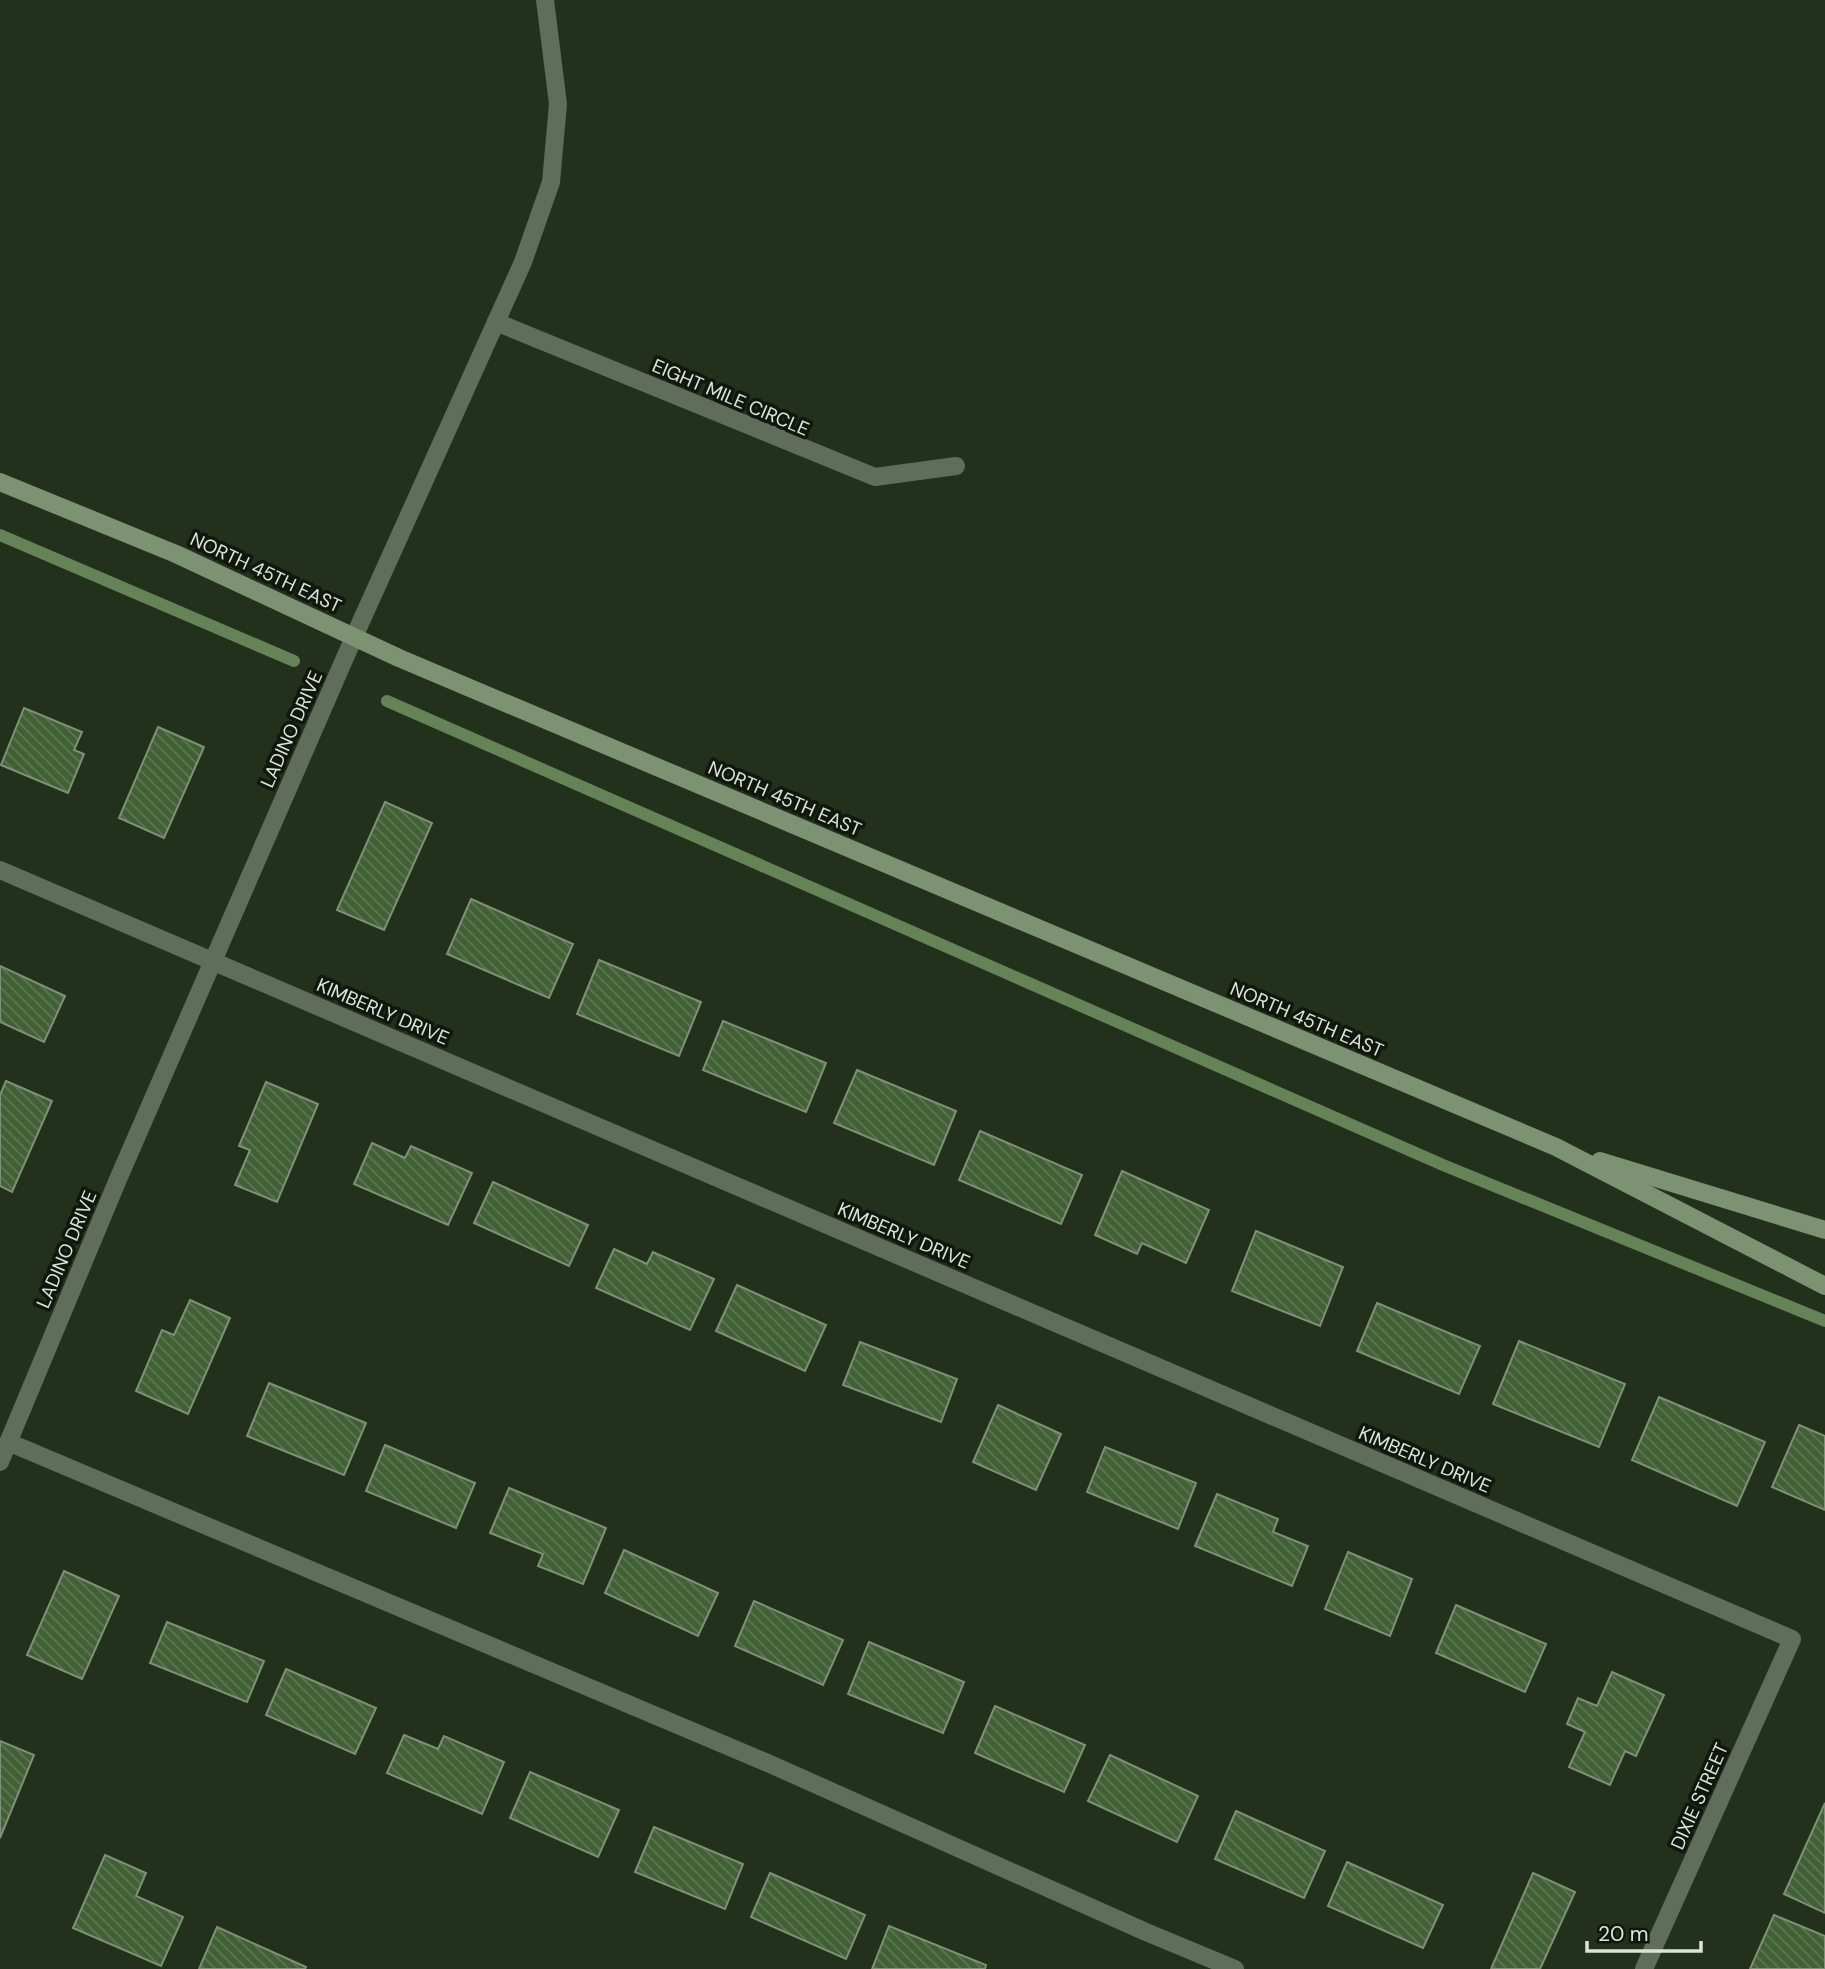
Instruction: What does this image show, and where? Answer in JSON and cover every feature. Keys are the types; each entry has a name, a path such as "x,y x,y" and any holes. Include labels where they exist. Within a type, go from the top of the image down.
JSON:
{"main road":[{"name":"NORTH 45TH EAST","path":"0,482 176,554 354,637 1556,1147 1825,1286"},
{"name":"NORTH 45TH EAST","path":"1556,1147 1825,1230"}],"street":[{"name":"LADINO DRIVE","path":"0,1462 354,637 523,262 551,182 558,104 545,0"},
{"name":"EIGHT MILE CIRCLE","path":"496,322 875,477 956,466"},
{"name":"KIMBERLY DRIVE","path":"0,870 1792,1639"},
{"path":"8,1442 770,1764 1235,1969"},
{"name":"DIXIE STREET","path":"1644,1969 1792,1639"}],"building":[{"path":"24,708 82,732 74,750 84,754 68,793 1,765"},
{"path":"158,727 204,747 164,838 119,818"},
{"path":"385,802 432,823 384,930 337,910"},
{"path":"471,899 573,944 549,998 447,954"},
{"path":"599,960 701,1002 679,1056 577,1014"},
{"path":"0,966 65,996 44,1042 0,1022"},
{"path":"723,1021 826,1063 806,1112 703,1070"},
{"path":"857,1070 956,1111 934,1165 834,1123"},
{"path":"6,1081 52,1101 12,1192 0,1186 0,1095"},
{"path":"266,1082 318,1104 277,1202 235,1185 250,1150 239,1146"},
{"path":"980,1131 1082,1175 1061,1224 959,1180"},
{"path":"372,1143 405,1158 411,1146 472,1173 448,1225 354,1184"},
{"path":"1122,1171 1209,1210 1186,1263 1142,1243 1137,1254 1095,1235"},
{"path":"493,1182 588,1225 569,1266 474,1223"},
{"path":"1256,1231 1343,1267 1320,1326 1232,1291"},
{"path":"614,1249 647,1264 653,1252 714,1279 690,1330 596,1288"},
{"path":"737,1285 826,1325 805,1371 716,1331"},
{"path":"190,1300 230,1318 188,1414 136,1391 162,1330 174,1335"},
{"path":"1377,1303 1480,1346 1459,1394 1357,1351"},
{"path":"1519,1341 1625,1384 1599,1447 1493,1404"},
{"path":"860,1342 957,1379 941,1422 843,1385"},
{"path":"269,1383 366,1423 344,1475 247,1436"},
{"path":"1659,1397 1765,1442 1737,1506 1632,1460"},
{"path":"998,1405 1061,1434 1036,1490 973,1462"},
{"path":"1799,1425 1825,1436 1825,1510 1772,1487"},
{"path":"385,1445 475,1483 456,1528 366,1491"},
{"path":"1105,1447 1196,1483 1178,1529 1087,1492"},
{"path":"509,1488 606,1528 583,1584 538,1566 543,1554 490,1533"},
{"path":"1217,1494 1278,1519 1273,1532 1308,1546 1292,1586 1195,1546"},
{"path":"624,1550 718,1593 698,1636 605,1593"},
{"path":"1348,1552 1412,1579 1390,1636 1325,1609"},
{"path":"64,1571 119,1596 82,1679 27,1655"},
{"path":"754,1601 843,1640 823,1685 735,1646"},
{"path":"1456,1605 1546,1644 1525,1692 1436,1653"},
{"path":"167,1622 264,1661 247,1702 150,1663"},
{"path":"869,1642 964,1682 943,1733 848,1694"},
{"path":"286,1669 376,1708 355,1754 266,1715"},
{"path":"1612,1672 1664,1695 1636,1756 1625,1751 1610,1785 1569,1767 1585,1732 1567,1724 1578,1698 1597,1706"},
{"path":"995,1706 1085,1745 1064,1792 975,1753"},
{"path":"404,1735 438,1749 444,1736 504,1762 482,1814 387,1773"},
{"path":"0,1741 34,1755 0,1838"},
{"path":"1110,1755 1198,1796 1177,1842 1088,1801"},
{"path":"530,1772 619,1810 598,1857 510,1818"},
{"path":"1825,1803 1825,1913 1784,1894"},
{"path":"1236,1811 1325,1851 1304,1898 1215,1859"},
{"path":"654,1827 743,1864 725,1909 635,1872"},
{"path":"105,1855 146,1873 136,1896 183,1917 161,1966 73,1928"},
{"path":"1347,1862 1443,1905 1423,1948 1328,1906"},
{"path":"770,1873 865,1915 846,1959 751,1917"},
{"path":"1533,1873 1575,1892 1540,1969 1491,1969"},
{"path":"1774,1915 1825,1936 1825,1969 1750,1969"},
{"path":"889,1926 986,1965 985,1969 872,1969"},
{"path":"217,1927 306,1967 199,1969"}],"waterway":[{"path":"0,535 294,661"},
{"path":"387,701 1443,1165 1825,1321"}]}
